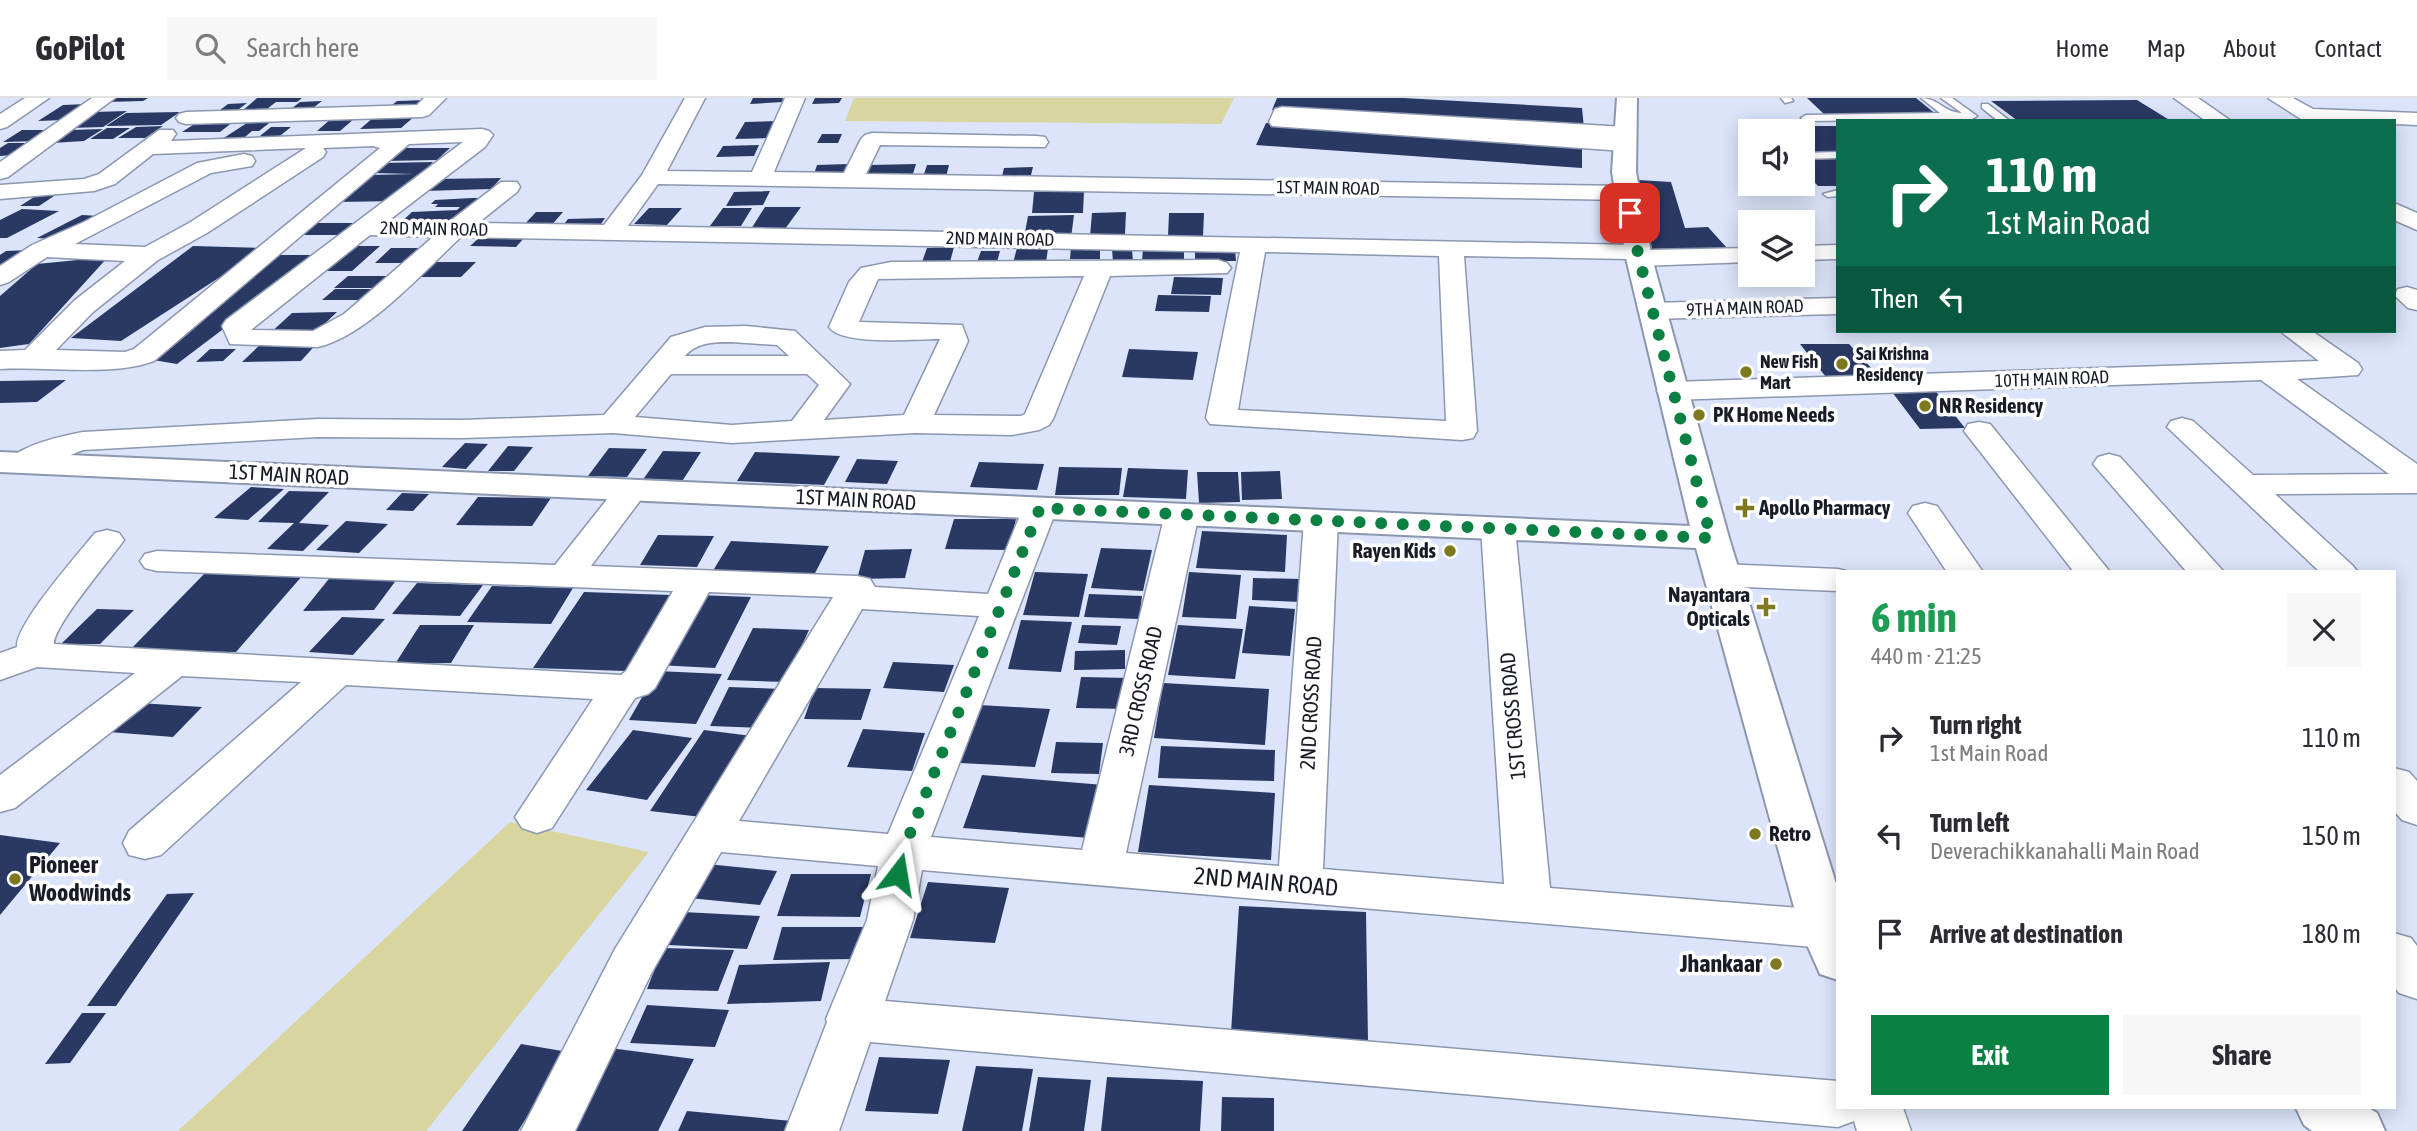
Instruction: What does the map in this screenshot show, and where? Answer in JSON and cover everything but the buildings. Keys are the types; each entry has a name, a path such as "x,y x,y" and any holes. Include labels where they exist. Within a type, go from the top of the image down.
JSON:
{"street":[{"path":"0,123 39,98"},
{"path":"0,172 11,157 105,98"},
{"path":"0,192 100,183 215,98"},
{"path":"186,118 422,111 436,98"},
{"path":"612,231 652,177 695,98"},
{"path":"760,179 795,98"},
{"path":"1627,98 1624,139 1626,193 1638,255 1711,538 1831,944"},
{"path":"2184,98 2218,119"},
{"path":"2278,98 2316,118 2416,119"},
{"path":"1282,113 1624,139 1279,122 1282,113"},
{"path":"852,180 884,118"},
{"path":"148,148 482,135 477,142 236,326 240,338 318,340 354,320 456,229 509,187"},
{"path":"873,139 1037,142"},
{"path":"0,276 41,250 93,228 205,168 374,142 398,144 144,355 128,361 33,358 0,360"},
{"path":"33,358 84,306 149,255 198,228 315,152"},
{"name":"1ST MAIN ROAD","path":"652,177 1626,193"},
{"path":"2396,212 2417,223"},
{"name":"2ND MAIN ROAD","path":"364,228 612,231 1252,256 1451,248 1638,255 1738,255"},
{"path":"2396,236 2417,235"},
{"path":"0,248 149,255"},
{"path":"915,424 954,341 952,331 850,330 843,327 862,282 870,273 891,270 1100,268 1252,256 1221,418 1462,431 1451,248"},
{"path":"1815,253 1836,252"},
{"path":"11,462 63,444 83,441 318,428 461,429 613,424 732,434 915,424 1028,424 1038,419 1100,268"},
{"name":"9TH A MAIN ROAD","path":"1652,311 1836,306"},
{"name":"10TH MAIN ROAD","path":"1672,391 2348,369 2297,333"},
{"path":"613,424 663,365 815,365 835,384 801,430"},
{"path":"2268,372 2411,471"},
{"path":"2182,427 2338,570"},
{"path":"1979,431 2090,570"},
{"name":"1ST MAIN ROAD","path":"11,462 1711,538"},
{"path":"2109,464 2204,570"},
{"path":"2245,485 2411,471"},
{"path":"565,576 632,490"},
{"path":"812,1131 890,919 903,851 1040,508"},
{"path":"1925,513 1964,570"},
{"name":"3RD CROSS ROAD","path":"1100,868 1182,514"},
{"name":"2ND CROSS ROAD","path":"1300,885 1321,520"},
{"name":"1ST CROSS ROAD","path":"1498,528 1528,904"},
{"path":"37,655 35,639 47,618 107,540"},
{"path":"157,561 857,587 632,963 548,1131"},
{"path":"1722,575 1836,580"},
{"path":"0,668 19,659 37,655 621,688 634,685 641,679 697,581"},
{"path":"851,597 1001,606"},
{"path":"0,797 172,664"},
{"path":"145,843 336,673"},
{"path":"537,817 621,688"},
{"path":"2396,785 2417,809"},
{"name":"2ND MAIN ROAD","path":"707,835 1528,904 1831,944"},
{"path":"2396,954 2417,979"},
{"path":"2396,981 2417,979"},
{"path":"851,1019 1836,1104"},
{"path":"1877,1109 1884,1131"},
{"path":"2324,1109 2357,1131"}],"lane":[{"path":"1926,98 1949,116"},
{"path":"1946,98 1975,118"},
{"path":"1985,106 2002,119"},
{"path":"1865,119 1949,116 1975,118"},
{"path":"1836,120 1809,121 1836,124"},
{"path":"1815,156 1836,155"}],"shaded area":[{"path":"854,98 1234,98 1221,124 845,121"},
{"path":"510,822 649,852 426,1131 178,1131"}],"place":[{"name":"Sai Krishna Residency","path":"1842,364"},
{"name":"New Fish Mart","path":"1746,372"},
{"name":"NR Residency","path":"1925,406"},
{"name":"PK Home Needs","path":"1699,415"},
{"name":"Apollo Pharmacy","path":"1745,508"},
{"name":"Rayen Kids","path":"1450,551"},
{"name":"Nayantara Opticals","path":"1766,607"},
{"name":"Retro","path":"1755,834"},
{"name":"Pioneer Woodwinds","path":"15,879"},
{"name":"Jhankaar","path":"1776,964"}],"route":[{"path":"898,874 903,851 1040,508 1711,538 1672,391 1630,213"}]}
